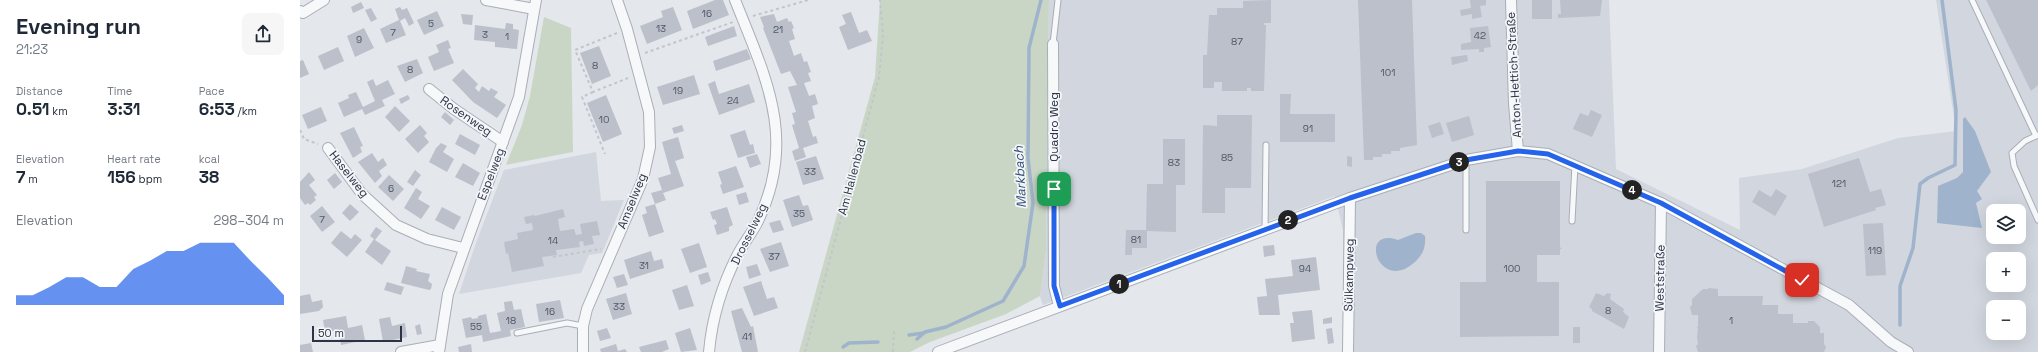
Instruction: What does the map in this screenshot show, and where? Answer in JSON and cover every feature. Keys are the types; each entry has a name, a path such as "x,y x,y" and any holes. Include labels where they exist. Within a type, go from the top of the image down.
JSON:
{"street":[{"path":"300,11 303,13 324,0"},
{"path":"486,0 535,5"},
{"name":"Amselweg","path":"583,352 583,326 587,309 611,251 644,179 650,147 649,112 627,28 617,0"},
{"name":"Drosselweg","path":"709,352 712,327 724,285 738,254 757,222 770,190 777,156 777,130 774,104 735,0"},
{"name":"Anton-Hettich-Straße","path":"1511,0 1514,102 1518,151"},
{"name":"Espelweg","path":"401,352 440,349 448,294 463,248 519,97 535,5"},
{"name":"Quadro Weg","path":"1053,44 1054,286 1060,306"},
{"name":"Rosenweg","path":"429,89 454,109 503,142"},
{"name":"Haselweg","path":"328,148 362,194 396,225 427,238 463,248"},
{"path":"938,352 1350,198 1466,160 1518,151 1548,154 1661,203 1849,305 1891,342 1908,352"},
{"name":"Sülkampweg","path":"1348,352 1350,198"},
{"name":"Weststraße","path":"1659,352 1661,203"}],"lane":[{"path":"1053,44 1058,0"},
{"path":"1972,0 2037,135 2025,141 2012,153 2014,166 2038,220"},
{"path":"1265,229 1266,145"},
{"path":"1466,160 1466,230"},
{"path":"1572,221 1575,165"},
{"path":"517,333 567,324 583,326"}],"path":[{"path":"634,56 743,19 808,0"},
{"name":"Am Hallenbad","path":"805,352 879,77 883,34 880,0"},
{"path":"592,92 575,50 627,28"},
{"path":"605,154 582,97 639,74"},
{"name":"Haselweg","path":"300,130 304,139 328,148"},
{"path":"553,257 600,249 611,251"},
{"path":"893,352 894,330"}],"shaded area":[{"path":"1049,0 1609,0 1616,169 1740,230 1739,178 1802,169 1898,138 1956,131 1936,0 2038,0 2038,352 1343,352 1343,230 1335,196 1043,305 1040,296 1046,251"},
{"path":"596,152 601,201 624,200 602,253 589,255 581,273 459,294 477,240 504,170"}],"green space":[{"path":"880,0 1049,0 1046,251 1040,296 1006,314 930,342 910,352 799,352 875,77"},
{"path":"544,17 571,28 573,152 506,165 522,125 530,96"}],"water":[{"path":"1965,117 1975,131 1991,172 1977,191 1982,199 1976,203 1982,228 1937,223 1938,186 1957,178 1963,172 1963,119"},
{"path":"1416,233 1421,233 1425,236 1425,244 1424,250 1416,261 1403,270 1392,271 1383,266 1378,258 1376,250 1378,242 1385,238 1398,240"}],"building":[{"path":"715,0 723,0 729,15 693,29 687,11"},
{"path":"1271,0 1271,23 1264,23 1264,25 1266,25 1264,91 1251,91 1251,88 1247,88 1247,91 1222,91 1222,82 1214,82 1214,88 1203,88 1203,55 1207,55 1209,15 1217,15 1217,8 1243,8 1243,1"},
{"path":"1358,0 1412,0 1417,145 1400,148 1400,151 1391,151 1391,154 1382,154 1382,157 1373,157 1373,160 1364,160"},
{"path":"1470,0 1486,0 1486,5 1480,6 1482,17 1472,19 1472,14 1461,16 1460,10 1471,8"},
{"path":"1532,0 1552,0 1552,19 1532,19"},
{"path":"1560,0 1602,0 1600,16 1558,18 1558,14 1561,14"},
{"path":"1986,0 2038,0 2038,85 2031,91"},
{"path":"361,2 364,8 353,13 351,7"},
{"path":"400,7 402,10 407,8 414,23 409,26 405,18 400,21 406,35 386,43 380,29 399,20 395,9"},
{"path":"673,7 682,30 647,44 640,26 663,17 661,11"},
{"path":"371,8 377,19 371,22 365,10"},
{"path":"437,11 444,26 424,35 417,20"},
{"path":"851,12 859,33 867,30 872,41 848,50 839,27 846,24 842,15"},
{"path":"461,14 473,15 472,25 463,24"},
{"path":"774,14 777,22 787,18 789,22 791,21 794,28 792,29 795,39 789,41 794,56 801,53 804,62 807,61 811,72 808,73 811,81 804,83 809,96 815,94 818,104 812,106 815,118 808,121 813,137 816,136 818,143 803,148 806,157 795,161 792,151 799,148 792,125 795,124 792,113 796,112 788,87 797,85 790,71 781,74 760,17"},
{"path":"506,23 513,24 513,29 519,30 517,49 495,47 495,42 474,40 475,25 505,29"},
{"path":"734,26 737,36 708,46 705,37"},
{"path":"1488,26 1491,47 1484,48 1484,52 1479,52 1479,49 1461,50 1461,44 1471,42 1470,28"},
{"path":"364,28 374,48 355,57 347,36"},
{"path":"448,40 451,48 448,49 454,63 434,71 428,57 439,52 436,45"},
{"path":"599,46 611,76 592,84 580,53"},
{"path":"338,47 344,61 324,70 318,56"},
{"path":"747,49 751,59 716,71 713,61"},
{"path":"1467,55 1468,61 1452,65 1451,57"},
{"path":"417,59 423,73 405,82 397,66"},
{"path":"303,60 309,74 300,78 300,61"},
{"path":"463,69 478,84 475,88 479,92 482,86 489,91 491,88 498,92 494,97 506,105 497,118 473,102 452,80"},
{"path":"694,75 700,94 663,105 657,87"},
{"path":"373,79 376,86 388,80 395,94 382,100 385,106 365,115 362,109 344,117 338,103 349,98 348,95 356,92 363,107 375,101 367,82"},
{"path":"715,81 719,94 749,84 755,102 719,115 708,84"},
{"path":"1280,94 1291,94 1290,114 1335,114 1335,142 1280,142"},
{"path":"408,95 410,99 401,104 399,99"},
{"path":"606,95 622,134 603,142 587,103"},
{"path":"395,106 410,121 399,132 385,117"},
{"path":"321,107 327,121 308,129 302,115"},
{"path":"1591,110 1602,115 1592,137 1573,129 1580,113 1588,116"},
{"path":"445,112 454,120 450,125 441,117"},
{"path":"1217,115 1252,115 1251,188 1225,188 1225,213 1202,213 1203,125 1217,126"},
{"path":"1469,116 1474,135 1452,142 1446,123"},
{"path":"1440,122 1444,134 1432,138 1428,126"},
{"path":"420,125 427,133 424,136 429,142 418,153 405,139"},
{"path":"682,125 684,131 674,134 672,128"},
{"path":"354,127 363,146 360,147 362,152 353,158 340,133"},
{"path":"745,130 750,145 753,144 755,153 738,158 730,135"},
{"path":"460,134 480,145 475,155 455,144"},
{"path":"678,137 684,158 675,161 684,186 663,193 666,200 655,204 651,193 662,190 658,178 671,174 662,142"},
{"path":"1163,139 1185,139 1185,185 1176,185 1176,232 1147,231 1147,248 1132,248 1132,255 1125,255 1126,230 1146,230 1147,184 1163,184"},
{"path":"441,143 447,146 443,152 454,159 447,172 429,162 436,148"},
{"path":"372,153 378,162 383,158 387,165 379,171 382,176 375,183 358,162"},
{"path":"757,154 761,164 750,168 746,157"},
{"path":"816,156 824,179 803,185 796,162"},
{"path":"1347,156 1352,157 1352,167 1347,166"},
{"path":"1859,158 1870,192 1881,189 1886,205 1875,208 1876,210 1824,227 1808,174"},
{"path":"463,163 480,173 473,186 455,177"},
{"path":"736,166 744,187 723,194 720,185 722,184 718,172"},
{"path":"415,170 421,175 413,186 407,182"},
{"path":"309,172 315,180 309,185 317,195 314,197 316,200 310,205 308,203 305,205 300,198 300,182"},
{"path":"335,173 342,182 334,189 327,180"},
{"path":"389,175 404,189 393,201 378,187"},
{"path":"1486,181 1560,181 1560,247 1562,249 1560,249 1560,255 1537,255 1537,282 1559,282 1559,336 1460,337 1460,282 1486,282"},
{"path":"416,188 422,192 418,199 430,206 421,219 404,208"},
{"path":"1776,189 1787,196 1775,216 1752,202 1759,190 1771,197"},
{"path":"746,192 749,202 739,205 736,195"},
{"path":"799,195 803,206 808,205 813,220 792,227 783,200"},
{"path":"350,204 359,212 350,221 342,213"},
{"path":"655,204 664,232 649,237 642,215 647,213 645,207"},
{"path":"322,206 335,222 322,232 310,216"},
{"path":"442,207 461,217 454,230 435,220"},
{"path":"727,207 733,225 729,227 729,231 717,235 714,225 717,224 715,219 713,220 710,212"},
{"path":"563,209 565,217 558,219 560,231 574,229 576,235 582,234 580,224 597,221 600,235 592,236 594,244 584,246 583,241 579,242 580,247 556,250 557,255 542,257 544,266 512,272 504,242 518,239 517,233 533,230 532,223 526,224 524,217 535,216"},
{"path":"780,220 784,230 773,233 769,223"},
{"path":"1883,223 1886,275 1866,276 1863,224"},
{"path":"376,227 382,231 375,240 391,251 382,265 365,252 374,239 370,236"},
{"path":"341,231 351,239 355,234 362,240 347,257 331,243"},
{"path":"781,242 789,266 770,272 760,249"},
{"path":"699,243 707,267 690,273 681,249"},
{"path":"1274,245 1275,255 1264,257 1263,246"},
{"path":"651,251 654,261 662,259 664,268 630,279 624,260"},
{"path":"1316,257 1320,290 1278,295 1280,315 1259,315 1257,297 1267,296 1265,279 1293,276 1291,260"},
{"path":"757,264 761,275 749,279 746,267"},
{"path":"406,266 417,269 416,271 430,274 428,281 432,284 431,289 429,290 401,283"},
{"path":"708,272 711,281 701,285 698,275"},
{"path":"624,274 628,285 617,288 613,277"},
{"path":"761,281 767,299 774,297 778,308 754,316 743,287"},
{"path":"387,282 404,287 401,295 384,290"},
{"path":"687,285 694,306 679,310 672,290"},
{"path":"1703,289 1718,289 1718,296 1763,296 1762,305 1778,305 1778,314 1793,314 1793,323 1808,323 1808,321 1814,321 1820,327 1820,333 1824,333 1824,344 1826,347 1824,352 1698,352 1696,346 1698,344 1698,315 1692,315 1690,307 1692,305 1692,299"},
{"path":"626,293 632,314 613,320 606,299"},
{"path":"1596,293 1604,296 1607,293 1611,294 1610,299 1624,309 1623,312 1629,317 1624,329 1592,311 1589,307"},
{"path":"310,294 312,302 322,300 323,307 319,311 300,314 300,296"},
{"path":"560,300 564,318 539,322 536,304"},
{"path":"512,301 514,310 521,309 525,327 510,330 511,336 483,342 482,335 466,338 462,319 471,317 472,319 478,318 478,316 486,314 490,333 501,331 497,313 505,311 504,302"},
{"path":"742,308 751,327 753,326 758,352 742,352 731,311"},
{"path":"1312,310 1315,339 1292,342 1290,323 1294,323 1292,312"},
{"path":"346,316 348,328 362,325 365,340 341,345 339,330 325,332 323,320"},
{"path":"390,317 392,326 405,323 407,337 383,342 379,319"},
{"path":"1332,317 1332,323 1323,324 1323,319"},
{"path":"420,324 422,334 417,335 415,326"},
{"path":"1573,327 1580,327 1580,343 1573,343"},
{"path":"607,328 611,338 600,341 597,331"},
{"path":"690,328 697,350 681,352 675,333"},
{"path":"1332,328 1334,343 1328,344 1326,329"},
{"path":"666,340 669,349 662,352 641,352 639,347"},
{"path":"311,343 313,352 300,352 300,345"},
{"path":"471,344 472,352 459,352 458,347"},
{"path":"616,344 618,351 625,349 627,352 601,352 600,349"}],"waterway":[{"name":"Markbach","path":"917,339 925,332 946,327 1003,301 1024,266 1033,203 1028,158 1029,48 1041,0"},
{"path":"1900,325 1900,286 1913,248 1920,184 1928,178 1955,165 1956,110 1942,0"},
{"path":"909,335 924,333"},
{"path":"843,347 849,343 878,342"}],"route":[{"path":"1054,189 1054,286 1060,306 1350,198 1466,160 1518,151 1548,154 1661,203 1802,280"}]}
